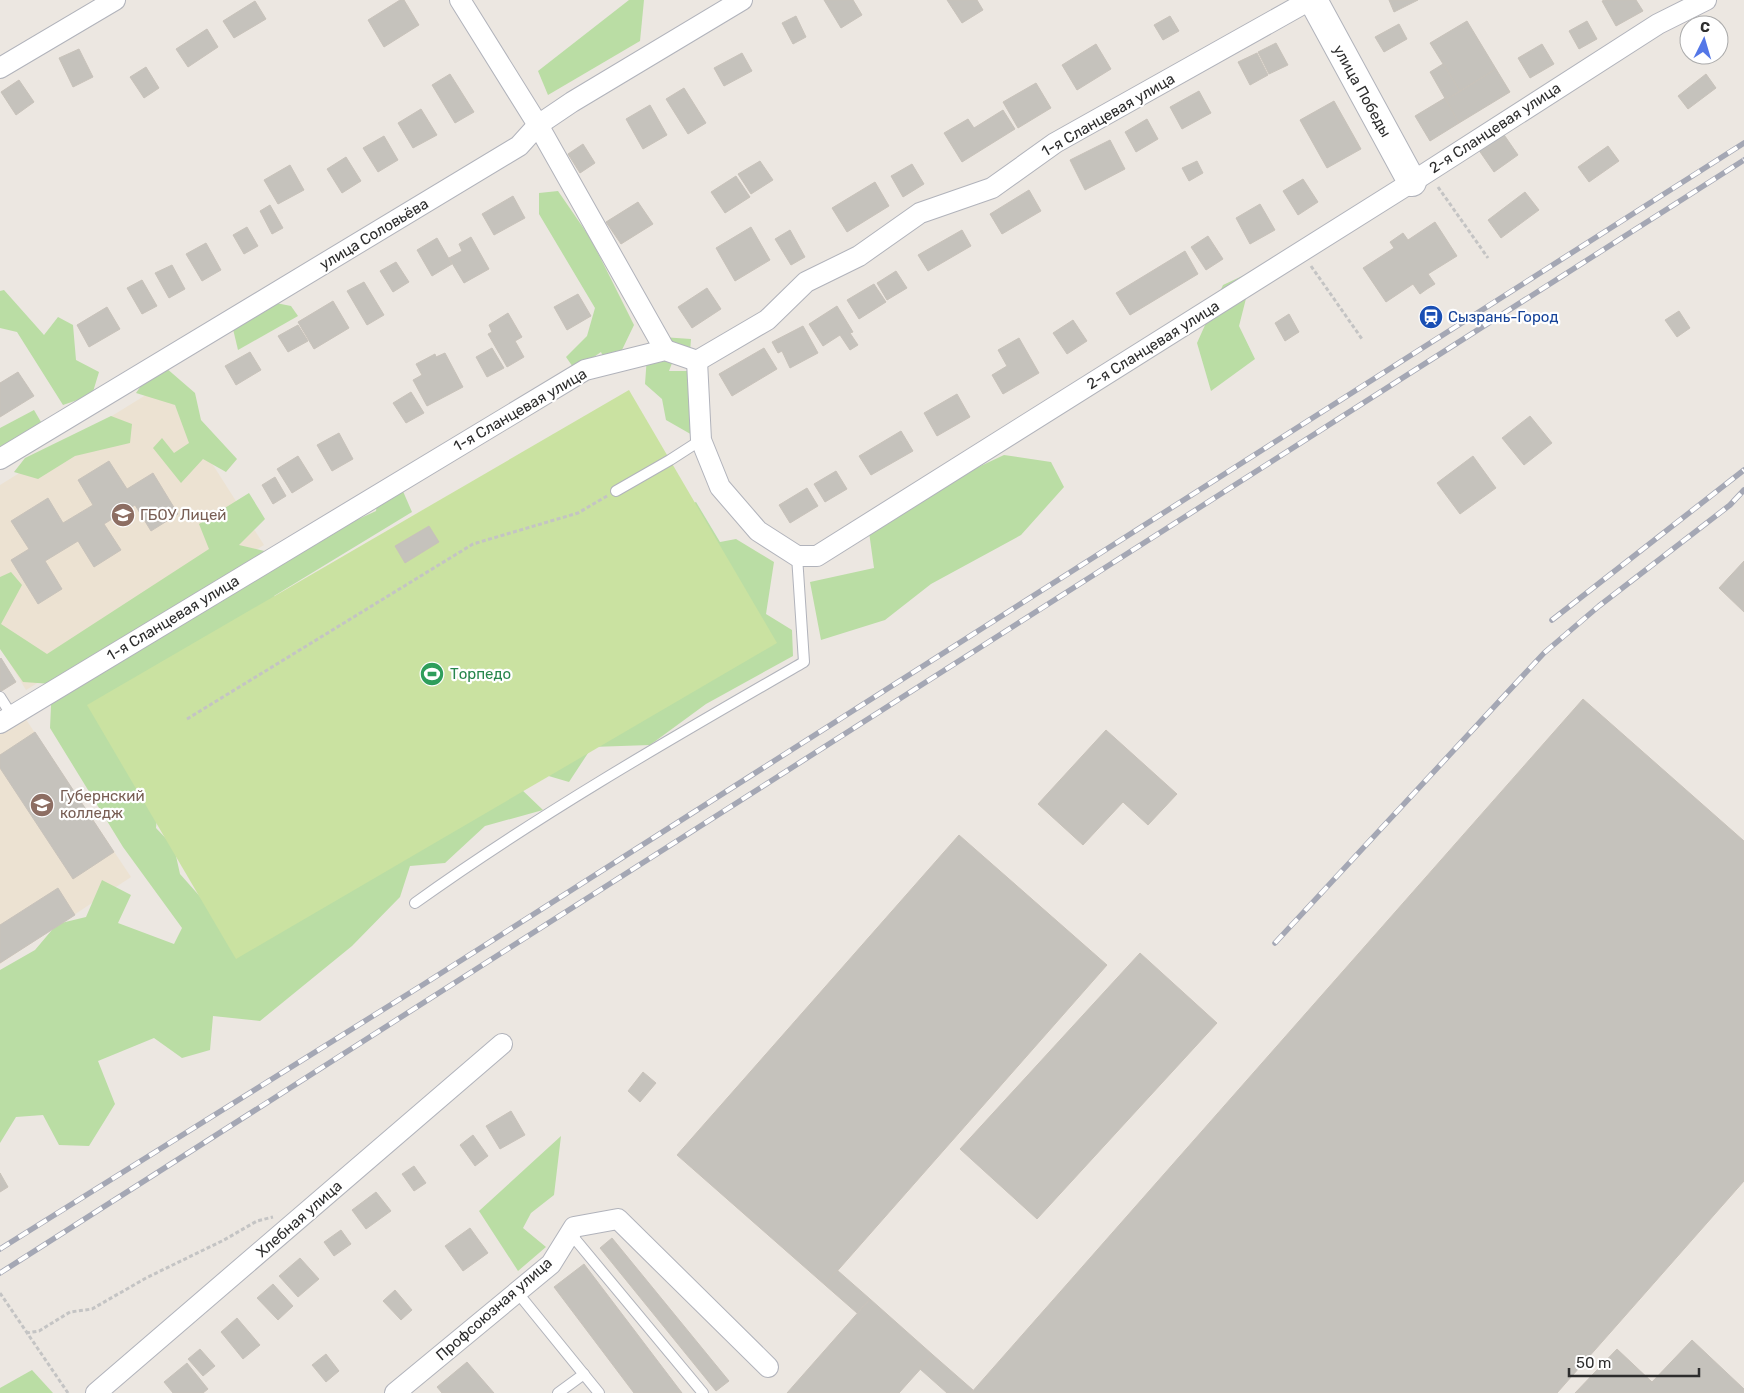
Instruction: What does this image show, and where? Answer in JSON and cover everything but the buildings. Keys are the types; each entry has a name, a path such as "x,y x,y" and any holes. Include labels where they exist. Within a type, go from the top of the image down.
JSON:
{"street":[{"path":"0,68 115,0"},
{"path":"460,0 538,125 665,350 696,360 702,440 720,487 758,531 797,556"},
{"name":"улица Соловьёва","path":"0,459 519,146 538,125 572,102 742,0"},
{"name":"улица Победы","path":"1311,0 1419,177"},
{"name":"1-я Сланцевая улица","path":"696,360 767,320 806,282 859,256 920,213 992,188 1055,143 1311,0"},
{"name":"2-я Сланцевая улица","path":"797,556 817,556 1419,177 1658,24 1706,0"},
{"name":"1-я Сланцевая улица","path":"6,719 585,370 665,350"},
{"name":"Хлебная улица","path":"96,1393 502,1044"},
{"path":"570,1233 574,1227 618,1219 768,1367"},
{"name":"Профсоюзная улица","path":"395,1393 551,1264 570,1233"}],"lane":[{"path":"616,491 702,440"},
{"path":"415,903 582,791 804,662 797,556"},
{"path":"0,697 6,719"},
{"path":"570,1233 703,1393"},
{"path":"517,1292 599,1393"},
{"path":"558,1393 584,1374"}],"path":[{"path":"1419,177 1488,258"},
{"path":"1301,251 1362,339"},
{"path":"186,719 473,544 578,514 616,491"},
{"path":"26,1333 39,1331 70,1312 92,1309 146,1278 224,1240 257,1221 280,1216 300,1219"},
{"path":"0,1293 68,1393"}],"shaded area":[{"name":"ГБОУ Лицей","path":"162,385 264,545 26,690 0,647 0,485"},
{"name":"Губернский колледж","path":"25,718 131,877 0,964 0,732"}],"green space":[{"path":"629,0 644,0 640,41 548,95 538,71"},
{"path":"558,191 591,239 634,325 621,352 625,368 611,374 601,352 575,370 566,357 587,336 595,308 539,214 539,193"},
{"path":"1253,271 1239,326 1255,359 1211,391 1197,343 1223,285"},
{"path":"4,290 44,335 58,317 73,325 76,360 99,372 92,395 63,405 17,332 0,328 0,291"},
{"path":"271,302 291,306 298,316 238,350 233,329"},
{"path":"662,337 691,339 690,352 674,358 669,371 691,371 701,440 666,420 662,399 645,384 648,342"},
{"path":"158,361 195,393 201,420 237,459 226,472 203,459 181,483 153,448 162,438 174,453 189,443 175,405 136,393"},
{"name":"Торпедо","path":"629,390 777,643 236,959 87,705"},
{"path":"34,410 41,422 0,454 0,428"},
{"path":"111,416 132,424 130,443 75,456 38,479 14,472 25,458"},
{"path":"1004,455 1051,462 1064,487 1021,535 931,584 885,620 821,640 810,582 874,568 869,532 938,486"},
{"path":"379,488 402,489 412,512 274,596 281,631 158,807 156,828 174,847 180,874 235,936 669,513 696,502 720,542 736,539 774,562 766,614 792,630 793,656 706,704 650,745 592,747 569,782 535,772 520,788 543,810 485,826 445,863 410,866 400,897 352,946 260,1021 213,1016 210,1050 182,1058 154,1038 98,1061 115,1104 89,1146 59,1145 43,1115 16,1117 0,1143 0,970 35,950 57,924 86,917 102,880 131,895 118,923 174,944 182,928 123,847 50,728 52,684 23,682 0,649 0,577 11,572 22,585 1,624 47,654 209,549 199,524 249,493 265,519 239,545 281,555 376,511"},
{"path":"561,1136 554,1195 531,1213 523,1228 546,1247 518,1271 479,1211"},
{"path":"32,1370 53,1393 0,1393 0,1388"}],"railway":[{"path":"0,1249 424,984 1744,143"},
{"path":"0,1273 1744,160"},
{"path":"1552,620 1744,470"},
{"path":"1275,943 1544,653 1599,606 1730,505 1744,490"}],"place":[{"name":"Сызрань-Город","path":"1431,317"},
{"name":"ГБОУ Лицей","path":"123,515"},
{"name":"Торпедо","path":"432,674"},
{"name":"Губернский колледж","path":"42,805"}]}
